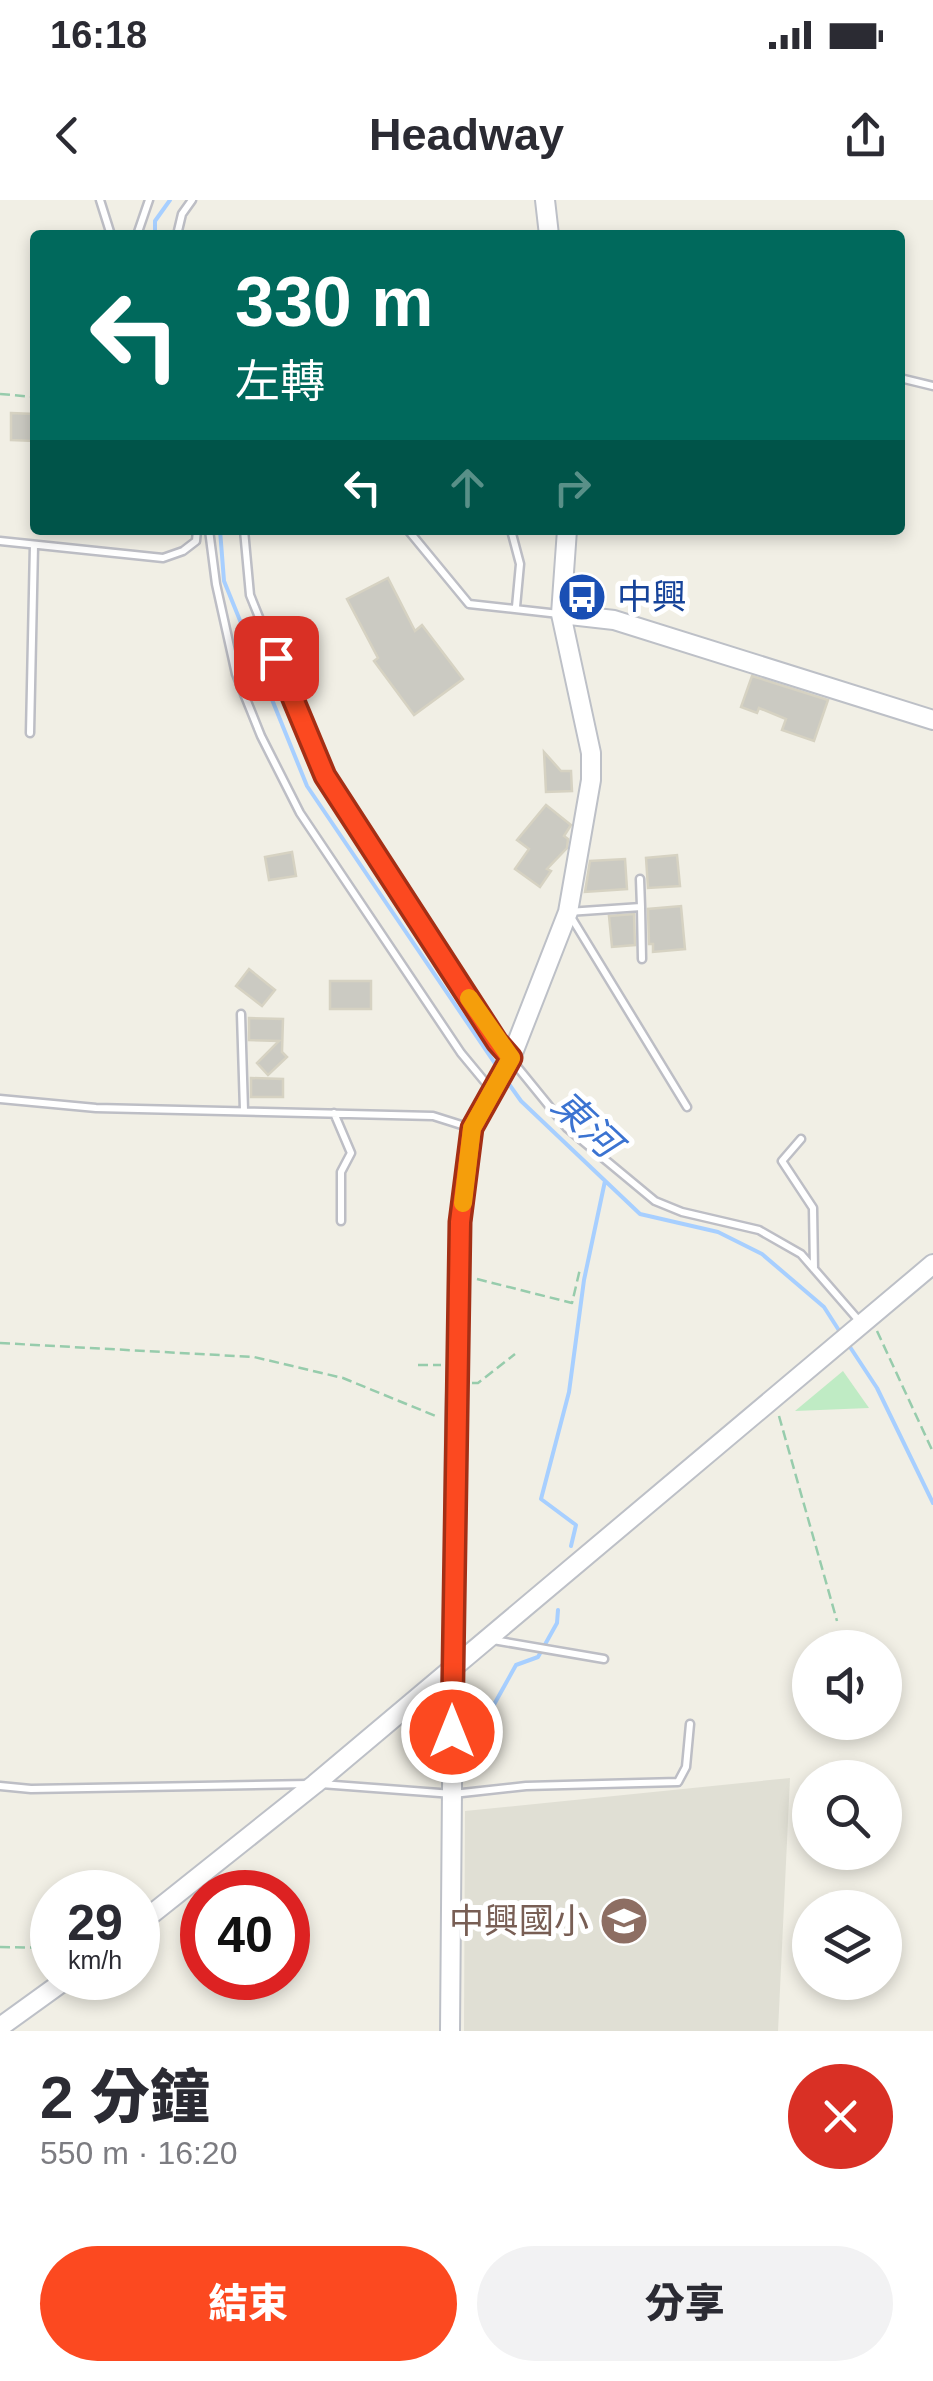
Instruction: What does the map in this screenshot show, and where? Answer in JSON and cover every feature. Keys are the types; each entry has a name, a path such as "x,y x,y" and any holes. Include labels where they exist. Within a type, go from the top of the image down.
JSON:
{"street":[{"path":"545,200 548,230"},
{"path":"450,2031 460,1222 472,1128 511,1058 568,912 591,780 591,753 560,614 566,535"},
{"path":"560,614 614,620 933,720"},
{"path":"160,1908 315,1784 933,1264"},
{"path":"0,2027 37,2000"}],"lane":[{"path":"100,200 109,230"},
{"path":"139,230 149,200"},
{"path":"178,230 182,214 192,200"},
{"path":"905,379 933,386"},
{"path":"0,541 163,558 183,551 196,541 196,535"},
{"path":"210,535 236,674 261,736 300,813 461,1053 491,1089"},
{"path":"244,535 250,595 325,776 497,1042 567,1128 655,1202 758,1230 801,1254 866,1320"},
{"path":"412,535 469,604 560,614"},
{"path":"512,535 520,564 516,608"},
{"path":"30,733 34,546"},
{"path":"640,880 642,959"},
{"path":"641,907 568,912 688,1107"},
{"path":"241,1014 244,1110"},
{"path":"0,1100 96,1108 432,1116 472,1128"},
{"path":"334,1113 351,1154 341,1172 341,1221"},
{"path":"801,1139 782,1161 813,1208 814,1270"},
{"path":"487,1639 604,1659"},
{"path":"0,1786 30,1789 315,1784 453,1794 526,1786 678,1782 686,1767 690,1724"}],"path":[{"path":"0,394 30,397"},
{"path":"459,1274 572,1303 580,1270"},
{"path":"866,1320 933,1452"},
{"path":"0,1344 254,1357 342,1378 455,1424"},
{"path":"418,1365 478,1383 515,1354"},
{"path":"774,1400 838,1622"},
{"path":"0,1947 30,1948"}],"shaded area":[{"name":"中興國小","path":"790,1778 778,2031 464,2031 465,1811"}],"green space":[{"path":"843,1371 869,1408 795,1411"}],"building":[{"path":"11,413 30,414 30,441 11,440"},
{"path":"388,578 415,631 422,625 463,679 414,715 374,661 378,658 347,599"},
{"path":"752,676 828,700 814,741 782,730 786,719 759,708 757,713 741,707"},
{"path":"544,752 561,771 571,771 572,791 546,792"},
{"path":"546,805 571,825 564,836 568,839 567,848 547,869 551,871 540,887 515,869 529,849 517,840"},
{"path":"292,852 296,876 269,880 265,857"},
{"path":"677,855 680,886 648,888 646,858"},
{"path":"625,859 627,889 585,892 590,861"},
{"path":"681,906 685,949 653,952 653,944 649,944 648,909"},
{"path":"634,914 635,945 612,947 609,916"},
{"path":"249,969 275,990 262,1006 236,986"},
{"path":"330,981 371,981 371,1009 330,1009"},
{"path":"249,1018 283,1019 282,1052 287,1057 268,1075 257,1063 279,1041 249,1040"},
{"path":"251,1078 283,1079 283,1097 251,1097"}],"waterway":[{"name":"東河","path":"155,230 155,221 170,200"},
{"name":"東河","path":"220,535 224,581 307,786 498,1068"},
{"name":"東河","path":"506,1080 521,1101 640,1214 718,1232 762,1254 824,1307 840,1332"},
{"path":"571,1546 576,1525 541,1499 569,1392 584,1280 605,1181"},
{"name":"東河","path":"848,1344 877,1388 933,1503"},
{"path":"472,1744 516,1665 538,1657 557,1623 558,1610"}],"slow traffic":[{"path":"463,1203 472,1128 511,1058 469,998"}],"place":[{"name":"中興","path":"582,597"},
{"name":"中興國小","path":"624,1921"}],"route":[{"path":"276,658 325,776 511,1058 472,1128 460,1222 452,1732"}]}
